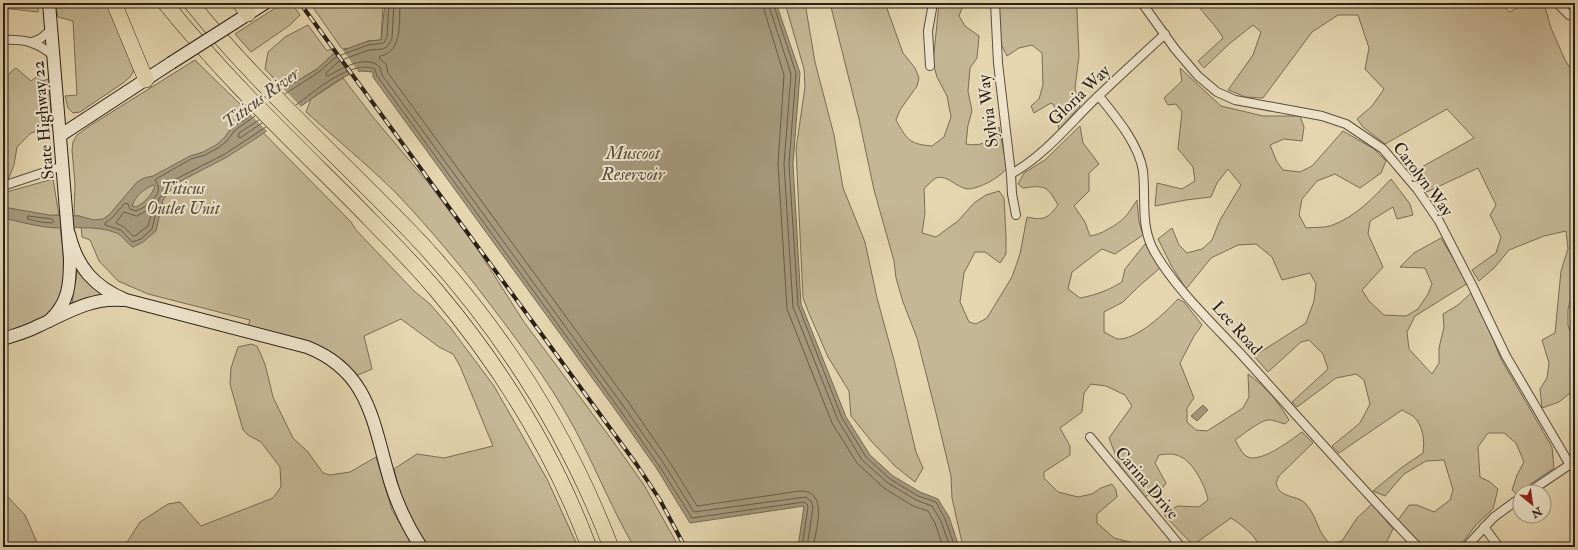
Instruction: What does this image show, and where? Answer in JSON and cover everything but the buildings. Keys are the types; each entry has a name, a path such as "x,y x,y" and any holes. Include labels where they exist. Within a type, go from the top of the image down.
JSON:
{"highway":[{"path":"114,3 146,80"},
{"path":"165,3 215,62 408,259 436,290 486,354 516,399 549,458 567,494 589,547"},
{"path":"191,3 230,49 271,92 423,246 451,277 502,343 525,377 567,449 585,486 610,547"}],"main road":[{"name":"State Highway 22","path":"49,3 69,234"},
{"path":"61,135 234,23 244,8 265,3"},
{"path":"69,234 76,257 89,275 104,289 126,300"},
{"path":"49,321 58,313 67,294 70,259 69,234"},
{"path":"3,339 27,331 89,304 115,299 126,300 307,347 319,352 338,363 354,380 361,391 372,418 398,503 407,524 421,547"}],"street":[{"path":"930,66 928,30 934,3"},
{"name":"Sylvia Way","path":"995,3 998,63 1012,194 1016,215"},
{"name":"Carolyn Way","path":"1142,3 1175,49 1198,76 1216,92 1235,100 1322,116 1346,124 1384,149 1417,189 1439,221 1506,356 1572,463"},
{"path":"1557,3 1569,15 1575,17"},
{"path":"32,42 40,39 52,29"},
{"name":"Gloria Way","path":"1011,174 1025,166 1042,152 1098,96 1165,34"},
{"path":"3,40 17,39 32,42 54,56"},
{"name":"Lee Road","path":"1098,96 1112,112 1129,137 1140,160 1143,171 1145,227 1154,251 1166,269 1194,303 1297,416 1322,446 1418,547"},
{"path":"3,186 64,166"},
{"name":"Carina Drive","path":"1090,437 1181,547"},
{"path":"1541,484 1572,463"},
{"path":"1466,547 1484,526 1512,504"},
{"path":"1484,526 1499,547"}],"green space":[{"path":"3,3 39,3 38,12 3,8"},
{"path":"55,3 108,3 134,70 130,77 123,83 80,112 73,113 68,108 65,96 77,95 73,21 58,17"},
{"path":"283,3 291,3 300,15 290,25 251,52 235,34"},
{"path":"310,3 383,3 381,40 368,41 351,48 342,49"},
{"path":"785,3 805,3 815,62 834,135 843,188 865,242 877,298 894,360 916,452 923,468 915,482 895,466 872,442 851,416 849,391 828,357 803,298 796,149 805,87 804,69"},
{"path":"830,3 885,3 903,53 915,68 919,78 917,86 900,110 896,120 906,136 918,144 932,146 944,137 951,117 947,96 937,77 933,63 939,3 964,3 959,16 965,26 979,36 977,58 970,68 968,91 972,111 968,125 966,144 982,144 999,127 1007,168 995,179 984,185 968,189 948,179 940,177 933,180 924,189 925,213 922,233 936,237 958,221 974,203 986,195 999,191 1004,198 1006,254 1000,263 985,252 975,252 964,273 960,302 969,322 976,324 987,318 1012,277 1020,254 1027,217 1038,219 1048,216 1058,205 1045,188 1023,188 1018,184 1024,173 1045,160 1080,126 1083,143 1099,164 1089,173 1089,191 1074,206 1085,222 1090,236 1103,232 1121,221 1128,214 1137,200 1139,222 1143,235 1115,254 1102,249 1072,272 1068,289 1080,298 1097,294 1117,285 1122,282 1125,269 1145,244 1160,268 1123,302 1104,312 1104,332 1118,339 1134,335 1151,324 1178,299 1184,302 1202,325 1194,336 1180,363 1194,398 1187,408 1187,422 1196,430 1207,431 1243,408 1249,397 1248,374 1271,395 1289,420 1285,424 1272,420 1263,421 1235,440 1243,453 1252,458 1259,457 1275,450 1302,432 1313,443 1279,476 1276,483 1279,490 1286,495 1303,501 1306,504 1313,514 1323,536 1331,544 1342,541 1357,518 1372,504 1393,529 1384,547 1260,547 1252,534 1231,518 1193,545 1165,516 1164,513 1178,506 1199,507 1208,500 1205,488 1194,469 1186,460 1179,456 1170,454 1159,455 1155,463 1166,483 1161,490 1144,497 1119,464 1109,438 1132,406 1125,395 1106,386 1091,384 1084,393 1082,412 1060,428 1070,446 1070,455 1044,472 1044,478 1058,492 1078,497 1092,494 1101,488 1112,484 1116,490 1117,497 1097,514 1097,523 1114,538 1138,544 1138,547 963,547 952,498 951,476 936,413 917,338 903,302 896,278 894,261 874,190 859,119"},
{"path":"999,3 1075,3 1077,10 1079,56 1075,88 1080,106 1059,130 1054,105 1051,103 1034,113 1031,106 1039,99 1043,85 1042,53 1032,45 1019,48 1007,56 1000,42"},
{"path":"1196,3 1499,3 1510,12 1525,3 1544,3 1551,28 1565,60 1575,76 1575,93 1571,96 1575,97 1575,285 1568,309 1568,325 1575,346 1575,389 1559,402 1542,408 1540,389 1547,378 1549,363 1542,340 1555,333 1561,271 1568,249 1566,231 1544,236 1509,250 1495,267 1479,281 1472,270 1496,253 1501,237 1490,215 1496,205 1478,168 1427,192 1409,174 1474,138 1447,109 1385,144 1363,127 1357,119 1372,106 1384,89 1365,69 1369,48 1358,15 1338,15 1312,32 1263,98 1246,97 1228,90 1253,55 1261,32 1253,25 1229,44 1204,68 1198,61 1223,38"},
{"path":"308,25 327,51 331,49 335,53 317,69 284,89 265,69 268,52 285,37"},
{"name":"Titicus Outlet Unit","path":"195,60 246,110 250,115 248,117 351,222 356,230 414,291 430,304 450,327 494,386 547,479 578,547 429,547 409,516 401,496 394,469 417,454 444,458 493,446 460,366 453,354 439,347 401,319 364,336 372,369 358,375 332,353 314,344 248,326 250,320 148,294 118,281 99,261 90,240 82,237 80,216 74,216 75,184 72,150 73,142 77,135 91,125"},
{"path":"16,68 31,81 36,77 42,81 49,79 52,126 31,133 17,147 14,165 8,180 3,182 3,89 7,77"},
{"path":"1180,68 1221,106 1263,116 1300,116 1304,127 1302,141 1284,139 1270,145 1277,162 1283,170 1300,172 1312,166 1343,131 1374,149 1386,161 1381,173 1360,188 1335,174 1317,181 1302,199 1299,215 1306,228 1330,226 1348,218 1364,206 1391,179 1410,204 1413,215 1397,219 1393,207 1370,221 1368,234 1383,267 1362,290 1369,301 1384,315 1406,316 1418,309 1428,294 1432,284 1425,268 1400,267 1414,253 1441,238 1468,283 1415,316 1407,332 1409,349 1432,374 1439,363 1439,348 1444,327 1443,314 1458,305 1473,291 1501,359 1552,447 1554,468 1531,484 1514,484 1524,462 1516,443 1504,433 1488,433 1478,447 1480,477 1490,482 1498,489 1493,509 1476,525 1459,547 1423,547 1398,520 1409,505 1417,505 1434,512 1450,500 1453,490 1444,460 1426,461 1404,474 1385,496 1373,491 1401,468 1423,453 1424,443 1421,428 1413,416 1402,410 1339,453 1332,446 1360,423 1370,404 1364,380 1356,374 1336,378 1297,407 1292,402 1328,369 1323,354 1309,340 1301,342 1268,372 1254,356 1306,323 1314,301 1316,284 1310,273 1282,280 1272,257 1256,244 1238,245 1211,258 1186,289 1171,265 1158,239 1172,228 1179,245 1187,253 1202,249 1212,240 1220,220 1241,185 1228,169 1217,183 1211,197 1155,206 1157,183 1182,189 1195,181 1193,167 1178,149 1182,112 1176,104 1168,105 1164,98 1182,81"},
{"path":"343,78 373,117 430,185 478,250 524,322 644,485 679,547 634,547 567,415 526,352 475,284 396,193 306,112 311,99"},
{"path":"53,179 59,215 55,215 56,227 60,227 63,247 64,272 61,295 57,305 46,317 3,334 3,193"},
{"path":"77,269 102,294 102,296 72,304 73,296 69,284 76,280"},
{"path":"251,344 257,346 265,364 273,397 293,438 308,452 323,473 330,475 350,472 376,457 392,510 414,547 124,547 140,522 168,504 180,502 201,526 273,498 281,487 280,467 261,442 248,435 243,430 230,384 231,368 238,347"},
{"path":"3,489 6,495 25,515 39,547 3,547"}],"water":[{"name":"Muscoot Reservoir","path":"385,3 776,3 800,73 793,164 801,304 846,417 870,455 893,476 920,492 938,499 949,517 959,547 798,547 804,506 690,523 657,469 617,412 373,77 373,72 361,71 348,75 332,84 258,137 227,157 175,184 163,200 156,231 143,242 133,247 119,234 108,230 46,227 3,218 3,207 49,215 79,216 94,220 103,219 109,215 137,182 144,178 153,176 190,156 203,152 216,145 224,138 232,127 246,119 286,88 317,69 333,54 368,41 381,40","holes":["153,185 155,186 152,193 145,201 136,207 132,206 140,193"]},
{"path":"1575,296 1575,342 1571,319"},
{"path":"1203,405 1208,410 1197,421 1191,416"}],"pier":[{"path":"341,48 360,74 351,76 334,52"},
{"path":"283,88 302,108 268,132 249,113"}],"railway":[{"path":"300,3 637,465 660,500 685,547"}],"water label":[{"name":"Titicus River","path":"261,98"}]}
